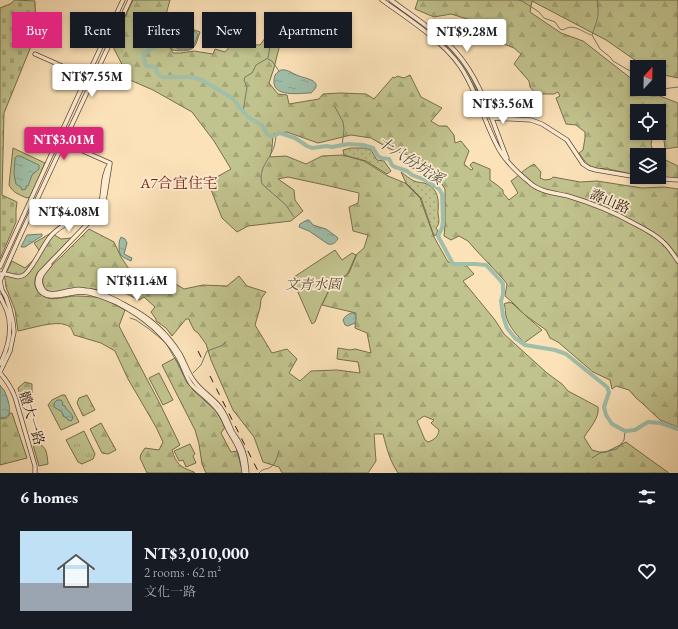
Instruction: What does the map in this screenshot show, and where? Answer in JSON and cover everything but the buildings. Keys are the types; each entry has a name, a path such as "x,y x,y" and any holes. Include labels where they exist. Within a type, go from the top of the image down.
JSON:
{"street":[{"path":"0,267 123,0"},
{"path":"91,221 86,216 76,217 53,233 29,269 23,275 19,277 1,274 130,0"},
{"name":"壽山路","path":"382,0 434,39 460,65 486,119 496,144 509,162 532,185 539,189 568,196 595,205 626,219 658,238 664,243 678,261"},
{"path":"391,0 435,32 463,61 476,80 509,162"},
{"path":"35,54 92,79"},
{"path":"486,119 531,120 542,124 567,140 584,164 589,168 630,176"},
{"path":"58,140 110,163 110,168 103,206 98,216 91,221 40,273 37,280 39,290 44,295 51,297 82,292 101,296 138,315 156,329 168,342 178,357 192,384 223,417 241,452 244,473"},
{"path":"666,179 678,180"},
{"path":"91,221 43,273 40,280 41,288 52,294 74,290 94,291 128,306 158,327 180,354 194,382 225,414 243,450 247,473"},
{"name":"體大一路","path":"1,274 1,290 6,297 10,309 14,332 10,351 0,372 12,388 35,466 34,473"},
{"path":"0,296 7,311 10,331 8,345 0,364"},
{"name":"體大一路","path":"0,376 11,391 34,473"}],"green space":[{"path":"15,0 35,1 35,12 12,12 12,48 30,48 4,113 2,195 17,202 16,222 0,259 0,8"},
{"path":"133,0 170,0 167,12 133,12 133,48 170,48 173,53 194,51 213,54 215,49 225,52 228,48 256,48 256,45 260,45 264,40 264,48 279,48 269,83 278,94 287,95 289,104 319,99 323,94 340,93 366,94 374,99 393,77 395,78 397,76 404,78 410,75 421,97 442,108 431,121 439,126 447,126 454,135 455,143 461,141 469,151 464,164 471,170 473,169 470,165 473,162 490,169 490,180 503,190 503,193 509,200 518,193 511,181 534,164 541,172 540,178 545,180 553,177 580,182 597,181 642,188 664,187 678,189 678,427 660,420 629,390 616,386 612,389 610,380 593,372 558,342 550,338 546,330 525,315 505,296 507,284 468,241 459,236 451,240 444,236 445,189 435,174 412,168 414,157 390,149 371,138 351,135 318,143 287,132 273,134 270,157 286,156 306,164 322,156 343,155 364,161 388,176 405,183 420,198 434,237 448,262 465,264 474,274 463,281 495,320 504,334 547,373 562,384 568,391 598,407 598,415 584,437 592,450 606,452 626,442 669,473 398,473 390,458 383,434 374,434 376,461 368,473 282,473 279,467 263,462 254,437 233,410 211,360 206,344 194,330 189,319 186,319 172,336 166,328 156,321 151,312 155,307 144,297 139,300 125,293 114,291 111,294 100,290 89,289 51,292 46,290 43,286 44,275 52,265 89,229 114,242 121,257 131,272 150,279 155,273 184,289 203,285 227,286 239,276 247,286 266,292 261,299 255,325 272,353 287,349 297,359 289,373 300,381 311,371 337,370 360,373 358,362 337,359 338,348 350,350 355,349 371,353 367,333 355,328 356,313 322,305 329,290 349,273 357,254 364,248 368,235 353,231 349,207 358,203 359,193 288,177 278,179 294,190 295,200 303,211 291,221 248,226 237,232 222,218 208,182 231,169 214,141 192,112 153,90 130,80 114,48 125,48 125,17","holes":["424,416 434,420 431,423 439,430 438,435 428,442 425,440 417,421"]},
{"path":"418,0 678,0 678,78 666,75 666,60 635,60 606,40 532,1 530,12 561,33 583,41 630,78 630,96 660,96 678,103 678,147 665,148 666,104 630,104 630,140 652,140 652,148 630,148 630,174 608,168 594,168 590,166 579,153 583,150 585,132 576,125 566,124 556,98 560,96 558,92 554,94 536,94 530,87 529,81 514,64 521,54 514,48 496,41 485,22 474,21 451,14 434,17 415,9"},
{"path":"194,30 200,32 194,47"},
{"path":"426,30 448,46 463,64 475,86 486,110 485,111 474,86 464,70"},
{"path":"172,48 193,48 190,50 180,51 172,50"},
{"path":"13,148 45,163 30,197 27,198 19,195 9,185"},
{"path":"351,148 365,148 371,150 377,160 384,161 391,171 387,174 366,161 344,155 343,150"},
{"path":"666,160 678,166 678,181 666,178"},
{"path":"401,172 414,181 431,186 436,192 438,199 439,220 436,228 438,231 436,235 434,236 421,198 406,183"},
{"path":"51,233 61,239 71,238 38,272 35,281 37,290 45,297 55,299 71,296 96,297 108,301 125,310 119,326 180,445 172,450 175,459 182,467 195,473 147,473 140,458 141,454 145,448 159,450 163,442 128,379 115,351 101,343 74,335 70,327 62,324 42,325 18,331 15,310 6,287 4,277 12,261 25,268 41,253 34,243"},
{"name":"文青水園","path":"335,250 342,260 352,253 356,255 348,273 329,290 315,322 312,324 293,281 294,277"},
{"path":"508,302 512,303 542,330 524,343 507,320 504,304"},
{"path":"175,358 193,390 217,412 225,427 221,433 231,452 238,451 243,473 206,473 202,464 195,430 162,365"},
{"path":"159,373 173,400 163,405 149,378"},
{"path":"25,382 32,384 32,397 20,398 18,388"},
{"path":"65,395 79,422 61,430 48,405 52,400"},
{"path":"87,395 95,410 83,416 77,403 79,398"},
{"path":"10,413 12,413 27,458 0,465 0,418 6,418"},
{"path":"101,423 116,450 108,454 102,453 90,429"},
{"path":"84,431 95,454 93,459 82,464 78,462 66,440"},
{"path":"37,444 45,448 48,464 39,466 33,445"},
{"path":"190,444 195,454 193,456 196,463 186,467 183,460 179,461 174,451"}],"water":[{"path":"194,31 198,35 194,45"},
{"path":"176,48 192,48 190,49"},
{"path":"281,70 288,71 313,81 316,86 315,89 311,93 294,94 277,90 274,78"},
{"path":"17,156 39,165 39,169 32,175 26,189 22,190 21,187 16,184 14,174 15,158"},
{"path":"309,220 313,225 326,229 338,239 334,243 328,244 309,231 299,227 300,224"},
{"path":"42,234 42,236 25,247 21,247 27,235"},
{"path":"121,237 125,239 127,243 124,254 132,258 131,261 122,256 120,253 119,243"},
{"path":"351,313 354,313 355,315 355,323 348,326 345,325 343,320"},
{"path":"0,385 6,394 10,408 8,416 5,417 0,417"},
{"path":"57,400 61,400 63,403 62,405 65,406 71,414 73,418 71,421 64,417 62,412 54,407 54,403"}],"waterway":[{"path":"518,0 539,12 544,18 555,22 560,29 563,30 574,27 591,35"},
{"path":"597,0 597,22 592,35 600,49 613,61 630,71"},
{"name":"十八份坑溪","path":"152,48 143,54 146,66 156,67 157,73 162,77 192,77 202,80 232,98 248,117 262,125 267,134 270,136 280,133 295,138 312,148 327,146 332,147 348,144 363,145 373,148 378,156 389,159 395,167 407,171 439,189 442,194 443,221 442,228 438,236 453,264 486,265 500,280 503,284 501,301 503,316 507,328 515,338 525,345 555,350 566,354 607,387 609,392 604,407 606,415 612,424 625,431 635,430 648,422 661,423 678,429"},
{"path":"243,112 247,87 244,80 245,77 252,73 256,65 268,58 270,48"},
{"path":"268,59 272,61 279,71"},
{"path":"666,89 678,87"},
{"path":"335,107 343,122 344,129 342,146"},
{"path":"276,134 274,147 261,173 262,184 286,205 294,217"},
{"path":"130,318 136,320 149,329 166,343 187,383 217,411"},
{"path":"193,373 201,365 207,351 221,346 226,342"},
{"path":"219,414 224,425"},
{"path":"592,458 600,453 617,449 624,440 625,431"},
{"path":"227,432 236,447 242,470"},
{"path":"259,473 273,465 279,451"}],"railway":[{"path":"198,351 204,363"},
{"path":"210,376 259,473"}],"district":[{"name":"A7合宜住宅","path":"179,182"}]}
